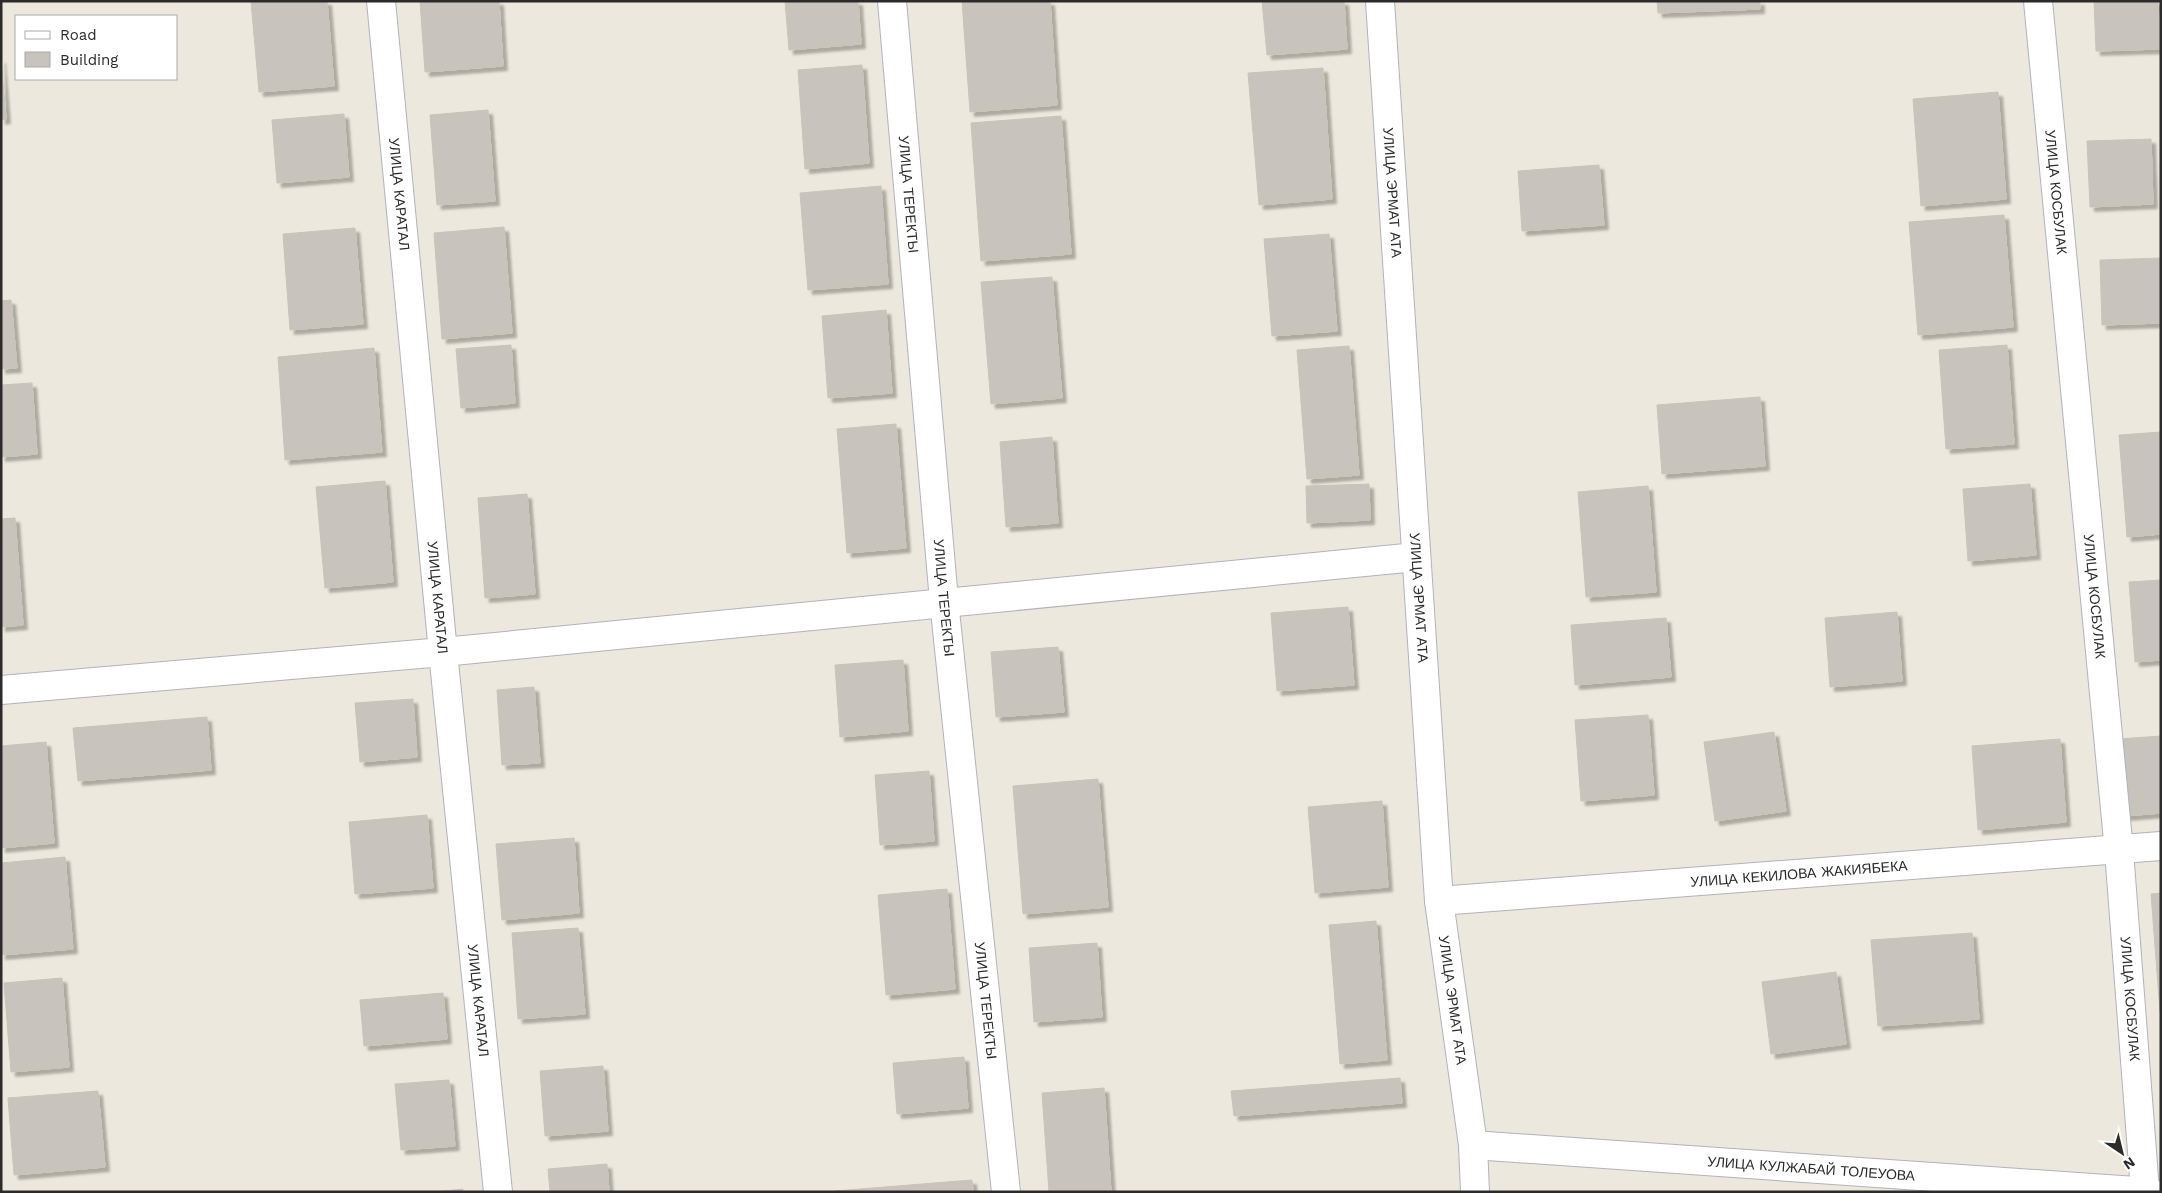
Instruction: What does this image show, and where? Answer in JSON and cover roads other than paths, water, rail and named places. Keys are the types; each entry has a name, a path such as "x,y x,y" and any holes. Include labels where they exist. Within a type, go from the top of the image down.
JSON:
{"street":[{"name":"УЛИЦА КАРАТАЛ","path":"381,1 443,652 498,1192"},
{"name":"УЛИЦА ТЕРЕКТЫ","path":"892,1 944,601 1006,1192"},
{"name":"УЛИЦА ЭРМАТ АТА","path":"1380,1 1439,901 1473,1145 1475,1192"},
{"name":"УЛИЦА КОСБУЛАК","path":"2038,1 2118,851 2145,1192"},
{"path":"1,690 443,652 944,601 1416,557"},
{"name":"УЛИЦА КЕКИЛОВА ЖАКИЯБЕКА","path":"1439,901 2118,851 2161,846"},
{"name":"УЛИЦА КУЛЖАБАЙ ТОЛЕУОВА","path":"1473,1145 2150,1192"}]}
